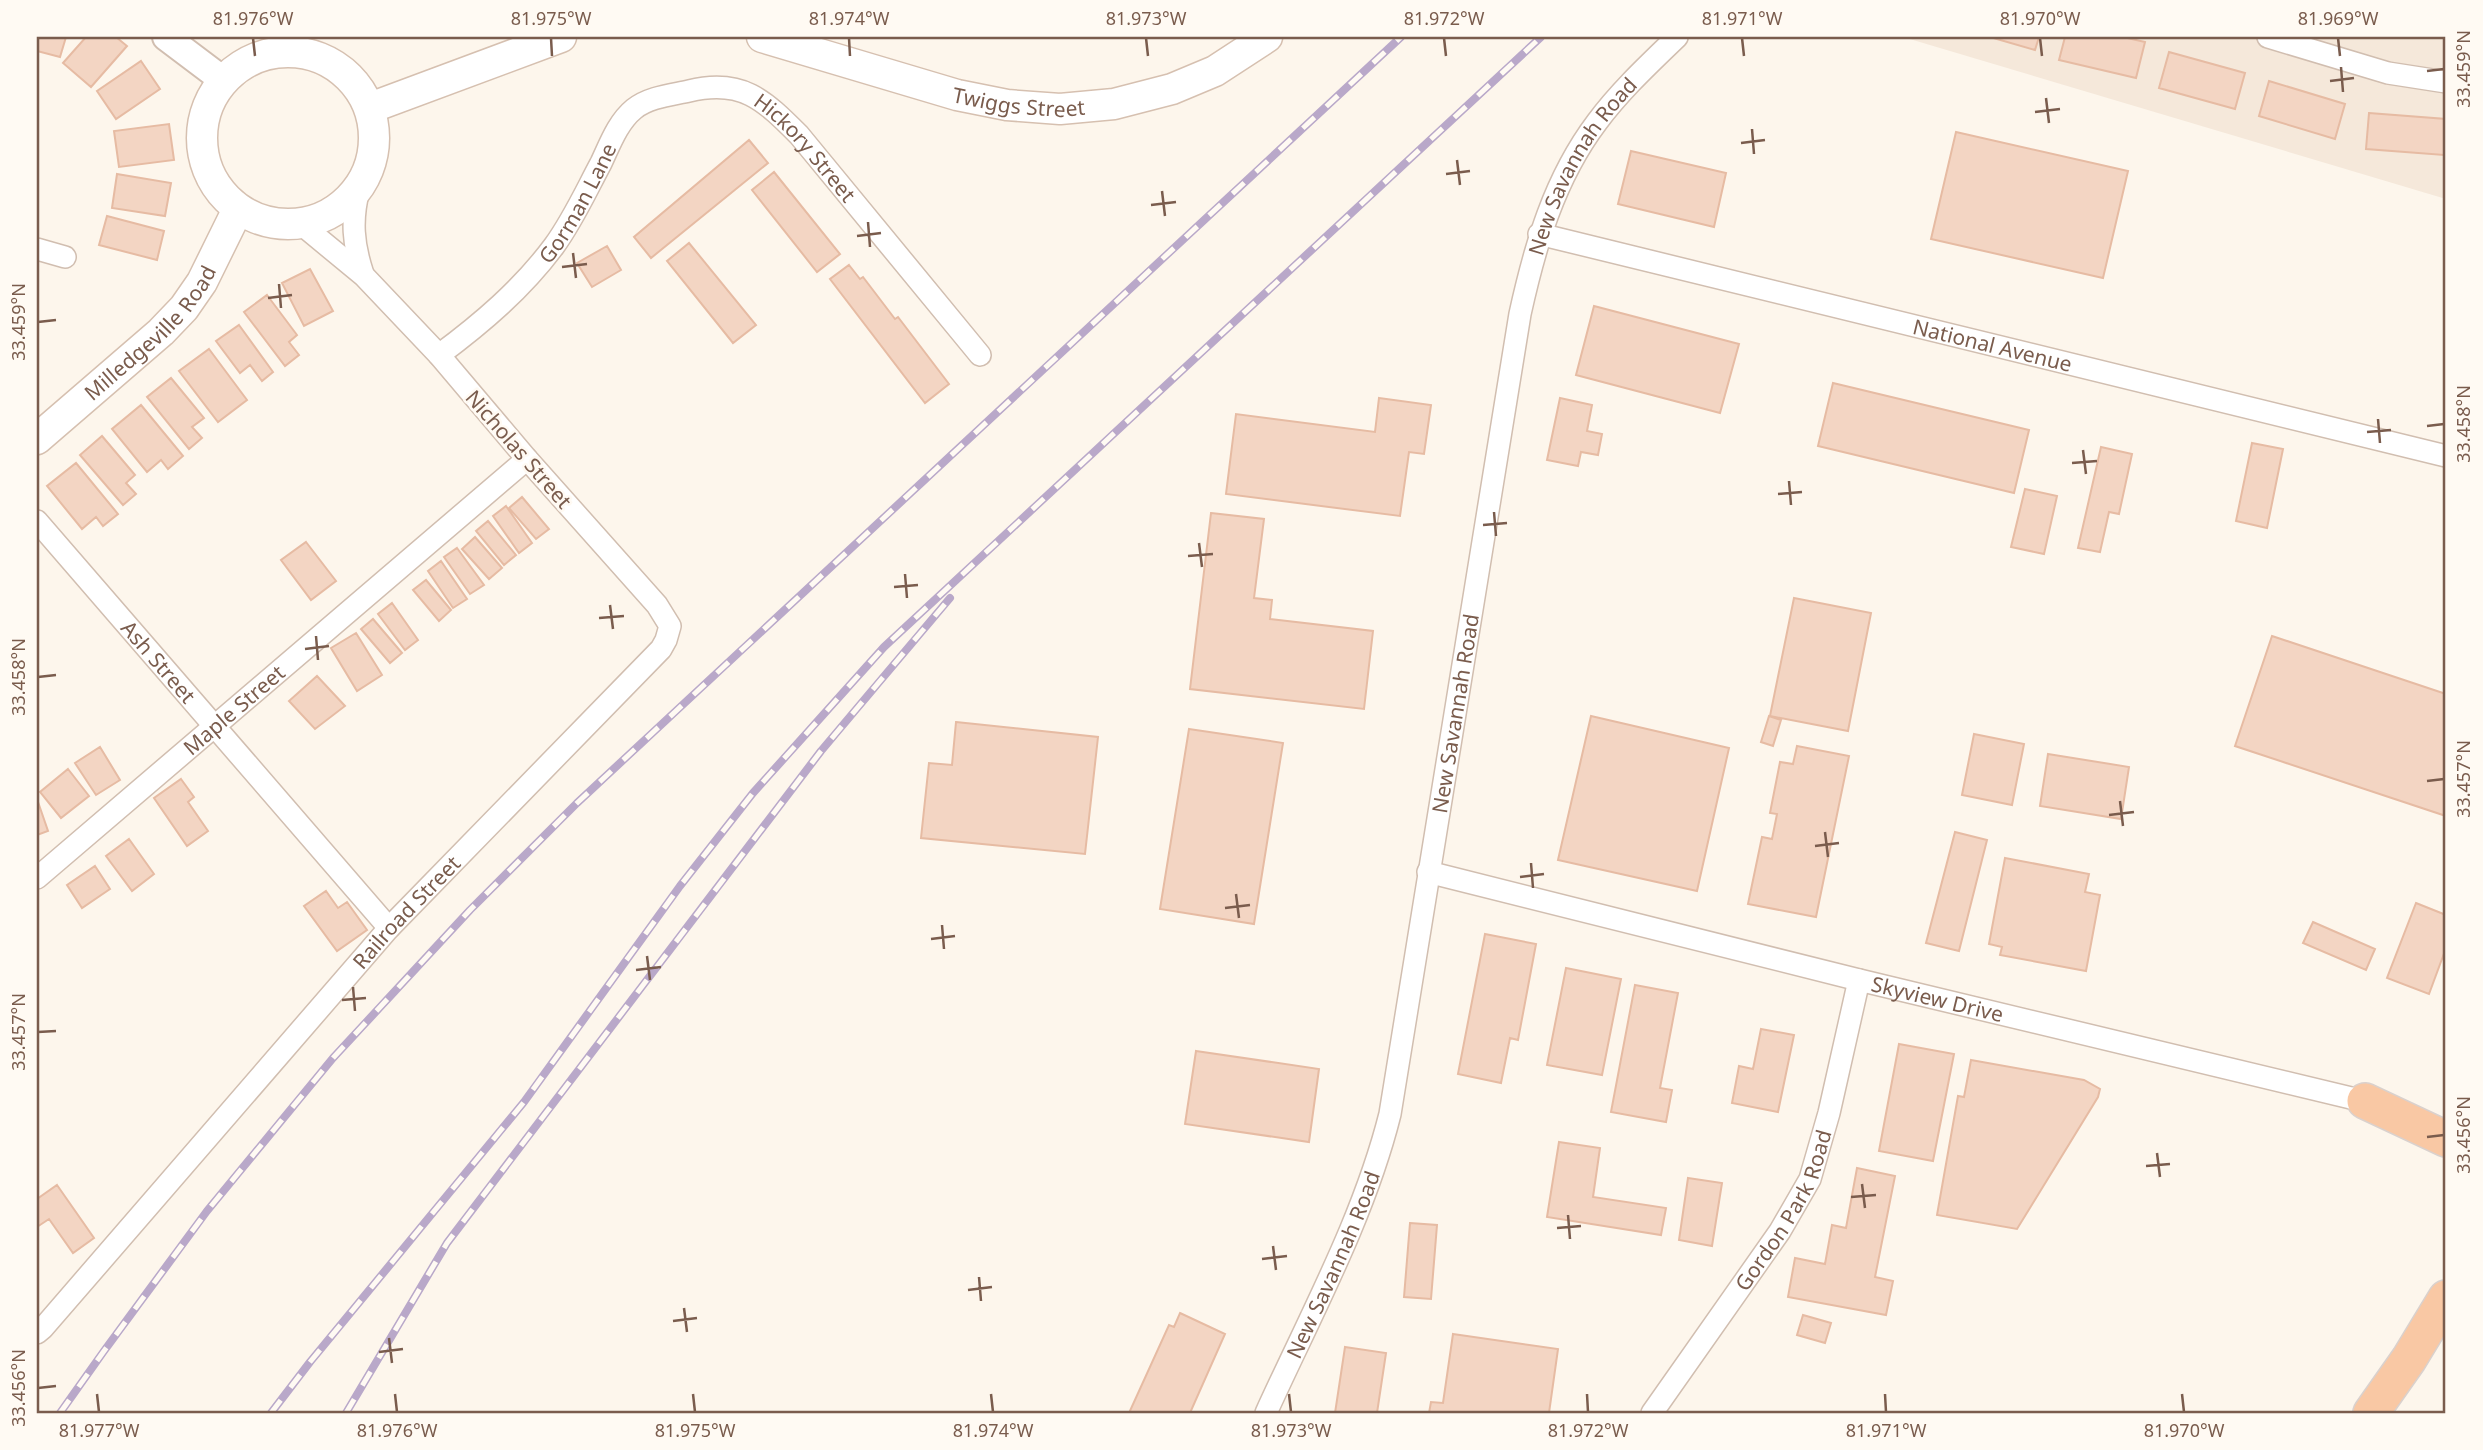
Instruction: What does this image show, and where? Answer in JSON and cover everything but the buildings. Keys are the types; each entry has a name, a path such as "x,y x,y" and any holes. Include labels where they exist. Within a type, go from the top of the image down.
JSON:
{"highway":[{"path":"2365,1101 2446,1139"},
{"path":"2371,1413 2409,1359 2446,1298"}],"main road":[{"path":"370,108 561,37"},
{"name":"Twiggs Street","path":"762,37 957,95 1007,105 1060,109 1114,104 1172,89 1215,71 1267,37"},
{"path":"282,44 336,65 357,83 370,108 376,136 371,164 359,189 343,205 323,217 302,224 268,222 238,209 217,188 204,162 201,133 208,104 223,80 240,65 282,44"},
{"name":"Milledgeville Road","path":"37,439 161,332 184,308 202,282 238,209"}],"street":[{"path":"166,37 223,80"},
{"name":"New Savannah Road","path":"1266,1413 1364,1196 1378,1159 1390,1114 1520,314 1539,234 1567,171 1597,122 1677,37"},
{"path":"2267,37 2388,73 2446,82"},
{"name":"Gorman Lane","path":"439,355 504,303 531,275 571,221 621,124 635,108 651,99 703,87 728,88"},
{"name":"Hickory Street","path":"728,88 746,91 758,97 799,135 980,355"},
{"name":"Nicholas Street","path":"359,189 352,227 355,252 364,276"},
{"name":"Nicholas Street","path":"302,224 364,276 439,355 657,605 670,626"},
{"name":"National Avenue","path":"1539,234 2446,456"},
{"path":"37,249 65,257"},
{"name":"Maple Street","path":"37,877 527,459"},
{"name":"Ash Street","path":"37,522 389,928"},
{"name":"Railroad Street","path":"37,1332 389,928 661,649 670,626"},
{"name":"Skyview Drive","path":"1428,872 2446,1122"},
{"name":"Gordon Park Road","path":"1652,1413 1780,1231 1810,1180 1829,1113 1859,980"}],"shaded area":[{"path":"1903,37 2446,37 2446,199"}],"railway":[{"path":"60,1413 207,1211 333,1058 470,910 577,803 1401,37"},
{"path":"271,1413 524,1102 680,886 753,793 884,647 1541,37"},
{"path":"346,1413 447,1243 821,751 950,598"}]}
